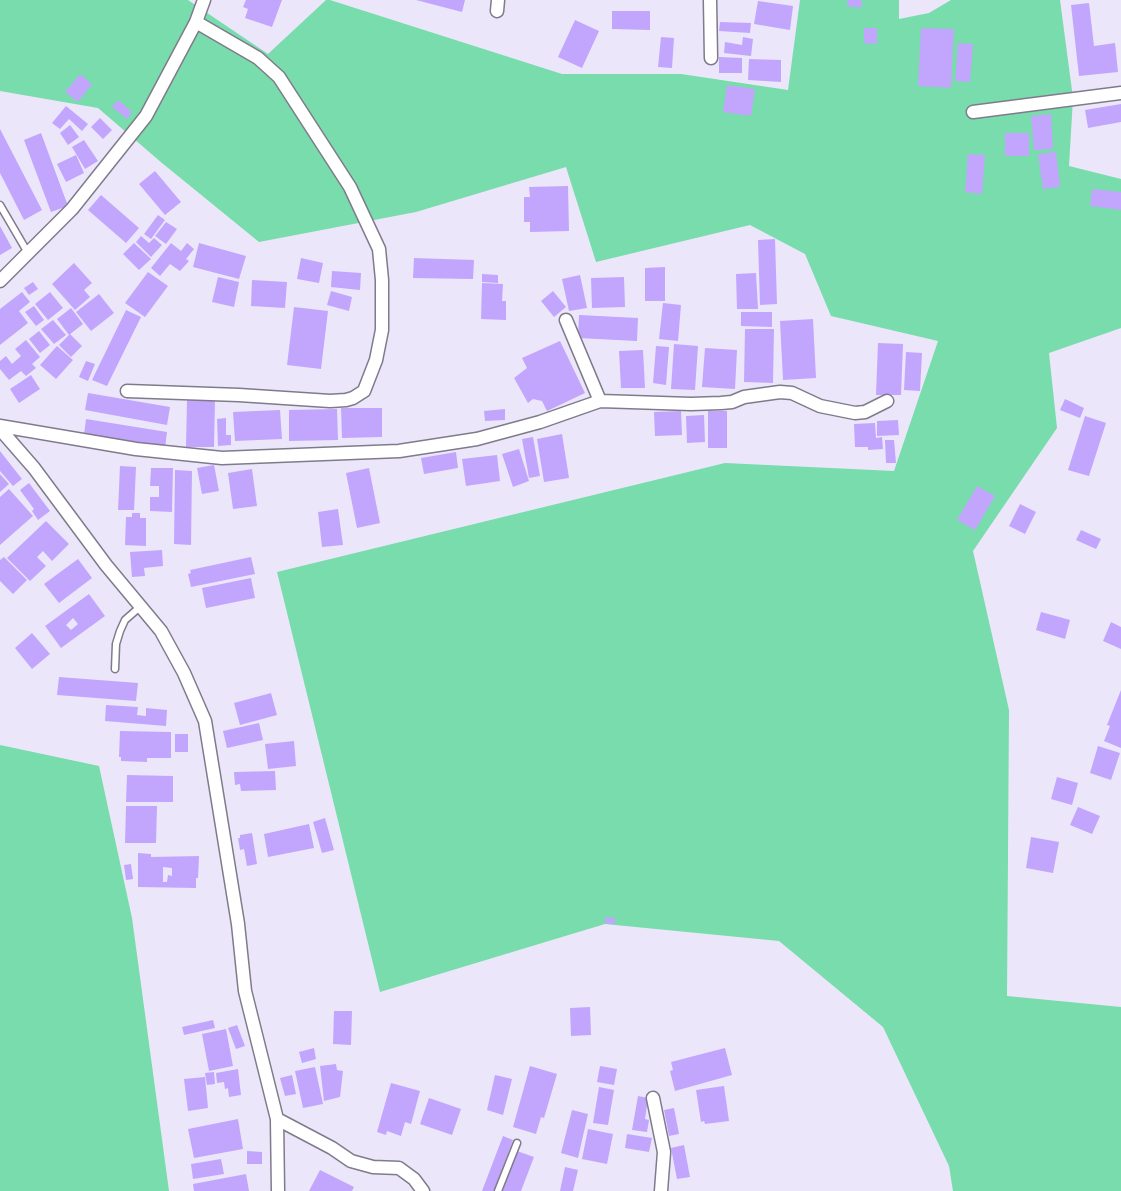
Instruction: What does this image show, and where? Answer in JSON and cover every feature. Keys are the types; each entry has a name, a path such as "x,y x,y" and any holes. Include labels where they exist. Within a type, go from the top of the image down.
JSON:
{"street":[{"path":"0,281 72,209 146,116 196,22 204,0"},
{"path":"710,0 711,58"},
{"path":"127,391 239,395 330,401 354,398 364,391 368,382 376,360 382,330 380,249 350,187 279,78 258,58 196,22"},
{"path":"973,112 1121,93"},
{"path":"566,320 600,401"},
{"path":"0,428 136,449 222,458 399,451 477,439 540,422 600,401 721,403 732,402 744,397 780,392 792,393 820,406 854,413 865,412 887,401"},
{"path":"0,428 34,468 106,565 161,631 180,664 205,721 237,914 245,991 277,1119 278,1191"},
{"path":"653,1098 664,1152 661,1191"},
{"path":"277,1119 332,1148 351,1161 373,1168 398,1168 414,1179 423,1191"}],"lane":[{"path":"0,205 28,253"},
{"path":"115,669 116,644 120,631 125,620 141,606"},
{"path":"498,1191 517,1143"}],"green space":[{"path":"0,0 188,0 268,54 326,0 330,0 562,74 681,74 788,90 800,0 899,0 899,19 929,13 951,0 1060,0 1073,98 1069,166 1121,179 1121,328 1049,353 1057,428 973,551 1009,710 1007,996 1121,1007 1121,1191 953,1191 949,1166 883,1027 779,941 605,924 380,992 277,572 725,463 894,471 938,341 831,316 805,254 750,225 596,262 566,167 416,212 259,242 98,108 0,91"},
{"path":"0,745 99,766 132,918 169,1191 0,1191"}],"building":[{"path":"246,0 282,0 272,27 245,18 248,9 243,7"},
{"path":"416,0 465,0 462,12"},
{"path":"848,0 862,0 861,8 847,6"},
{"path":"758,1 793,6 790,30 754,24"},
{"path":"1089,3 1094,46 1115,43 1118,72 1079,76 1071,5"},
{"path":"612,11 650,11 650,30 612,29"},
{"path":"575,20 599,31 582,68 558,57"},
{"path":"720,22 751,23 750,33 719,31"},
{"path":"864,28 877,28 877,44 864,43"},
{"path":"921,28 954,29 951,88 918,86"},
{"path":"661,37 674,38 672,68 658,67"},
{"path":"743,37 753,39 751,56 724,53 725,42 742,45"},
{"path":"958,43 973,44 970,82 955,81"},
{"path":"719,57 742,58 742,73 719,73"},
{"path":"749,59 781,60 781,82 748,80"},
{"path":"80,74 92,84 78,102 65,92"},
{"path":"727,85 755,89 751,116 723,112"},
{"path":"118,100 132,112 127,119 112,107"},
{"path":"1121,104 1121,122 1088,128 1085,110"},
{"path":"66,106 88,124 82,131 69,119 60,129 52,123"},
{"path":"1051,114 1053,149 1034,150 1031,116"},
{"path":"100,118 112,130 103,139 91,127"},
{"path":"70,125 79,137 68,145 60,133"},
{"path":"0,129 42,210 24,220 0,173"},
{"path":"41,133 68,206 51,212 24,140"},
{"path":"1005,133 1029,133 1029,156 1005,156"},
{"path":"84,140 98,161 85,169 72,147"},
{"path":"1056,152 1060,187 1043,189 1038,154"},
{"path":"968,154 985,155 982,194 965,192"},
{"path":"76,155 84,173 66,182 57,164"},
{"path":"155,171 181,202 165,215 139,184"},
{"path":"568,186 569,231 530,232 530,222 524,222 524,197 530,197 529,187"},
{"path":"1092,189 1121,192 1121,210 1090,206"},
{"path":"101,195 139,228 126,243 88,210"},
{"path":"158,215 165,220 151,239 144,234"},
{"path":"166,222 177,229 166,244 155,236"},
{"path":"0,226 12,248 0,255"},
{"path":"141,236 149,243 154,238 162,245 151,257 136,242"},
{"path":"775,239 777,304 760,305 758,240"},
{"path":"134,243 151,259 139,270 123,254"},
{"path":"171,243 181,251 187,243 194,249 186,259 189,261 180,271 170,264 160,276 151,268"},
{"path":"199,243 246,256 239,279 193,267"},
{"path":"301,258 323,263 319,283 297,279"},
{"path":"414,258 474,260 473,279 413,278"},
{"path":"74,263 92,283 84,290 90,297 75,310 52,284"},
{"path":"665,267 665,301 645,301 645,268"},
{"path":"332,271 361,273 360,290 331,287"},
{"path":"148,272 168,286 145,317 125,303"},
{"path":"756,273 758,309 737,309 736,274"},
{"path":"482,274 498,275 498,283 482,282"},
{"path":"580,275 587,308 569,311 562,279"},
{"path":"218,277 239,282 234,307 212,302"},
{"path":"624,277 625,307 592,308 591,278"},
{"path":"252,280 287,282 285,308 251,306"},
{"path":"33,282 38,289 29,295 24,288"},
{"path":"482,283 503,284 502,301 506,301 506,320 481,319"},
{"path":"331,291 352,297 349,311 327,305"},
{"path":"553,291 566,307 554,317 541,301"},
{"path":"22,292 30,302 19,311 28,323 0,345 0,309"},
{"path":"50,292 63,308 48,320 35,304"},
{"path":"99,294 114,313 91,331 76,312"},
{"path":"663,303 681,305 678,341 659,339"},
{"path":"34,306 44,320 36,326 25,312"},
{"path":"294,307 328,311 321,369 287,365"},
{"path":"71,308 83,324 69,335 57,319"},
{"path":"126,310 141,317 107,386 92,380"},
{"path":"741,312 772,312 772,327 741,326"},
{"path":"579,315 638,318 637,341 578,338"},
{"path":"813,319 816,378 783,380 780,321"},
{"path":"53,320 66,335 54,344 41,329"},
{"path":"745,329 774,329 773,383 744,382"},
{"path":"39,331 50,345 40,353 29,339"},
{"path":"70,334 82,346 71,357 59,345"},
{"path":"26,340 40,357 32,364 36,368 26,376 21,371 9,380 0,369 0,361 6,356 12,364 21,356 15,349"},
{"path":"560,341 585,393 547,411 542,401 533,399 528,403 514,378 527,368 522,358"},
{"path":"878,343 903,344 901,395 876,395"},
{"path":"674,344 698,346 695,390 671,389"},
{"path":"57,346 73,360 56,379 40,365"},
{"path":"656,346 669,347 666,385 653,383"},
{"path":"705,348 737,350 735,389 702,387"},
{"path":"643,350 645,388 621,388 619,351"},
{"path":"906,352 922,353 920,391 904,390"},
{"path":"86,361 95,364 88,381 79,377"},
{"path":"31,375 40,389 19,403 10,389"},
{"path":"88,393 170,407 167,425 85,410"},
{"path":"1065,399 1084,408 1080,418 1060,410"},
{"path":"187,400 215,400 214,447 186,447"},
{"path":"341,408 382,408 382,437 342,438"},
{"path":"337,409 338,440 289,441 289,410"},
{"path":"505,409 505,420 485,421 484,411"},
{"path":"280,410 282,439 235,441 233,412"},
{"path":"681,411 682,435 655,436 654,412"},
{"path":"708,411 727,411 727,448 708,448"},
{"path":"704,415 705,442 687,443 686,416"},
{"path":"1085,416 1106,423 1089,476 1068,470"},
{"path":"226,418 226,435 231,435 231,445 218,446 217,419"},
{"path":"86,419 167,432 165,448 84,435"},
{"path":"898,420 899,435 877,436 877,421"},
{"path":"875,423 876,438 882,437 883,449 868,450 868,447 855,447 854,424"},
{"path":"562,434 569,478 544,482 537,439"},
{"path":"533,437 540,476 529,478 522,439"},
{"path":"885,440 894,440 896,463 886,463"},
{"path":"519,449 529,481 513,487 502,454"},
{"path":"0,451 22,479 13,486 0,471"},
{"path":"456,452 458,468 424,474 421,458"},
{"path":"497,455 500,481 466,486 462,459"},
{"path":"214,465 219,491 202,494 197,468"},
{"path":"120,466 136,467 134,510 118,510"},
{"path":"151,468 173,468 172,512 150,511 150,497 159,497 159,486 150,486"},
{"path":"369,468 380,523 357,528 346,473"},
{"path":"252,469 257,506 233,509 228,473"},
{"path":"175,470 192,471 191,545 174,544"},
{"path":"0,474 9,484 0,492"},
{"path":"29,483 50,511 38,520 32,511 34,509 20,490"},
{"path":"977,486 995,496 975,530 957,520"},
{"path":"9,489 33,516 0,545 0,497"},
{"path":"1020,504 1036,512 1025,534 1009,526"},
{"path":"338,509 343,545 322,547 318,512"},
{"path":"132,513 140,513 140,518 146,518 146,546 125,545 126,517 132,517"},
{"path":"46,521 69,544 52,561 43,551 37,557 46,566 30,581 7,558"},
{"path":"1081,530 1101,539 1096,549 1076,540"},
{"path":"162,550 163,566 144,568 145,576 132,577 130,552"},
{"path":"4,557 27,580 13,594 0,581 0,560"},
{"path":"251,557 255,574 191,587 188,574 191,573 190,570"},
{"path":"78,559 92,578 59,603 44,584"},
{"path":"251,578 255,598 206,608 202,588"},
{"path":"89,594 105,616 61,648 45,626","holes":["73,618 78,624 71,630 66,625"]},
{"path":"1041,612 1070,620 1065,639 1036,630"},
{"path":"1111,622 1121,627 1121,649 1103,641"},
{"path":"32,633 50,654 32,669 15,648"},
{"path":"59,677 138,683 136,701 57,695"},
{"path":"1121,690 1121,748 1104,741 1110,726 1107,725"},
{"path":"271,693 277,715 240,725 234,703"},
{"path":"106,705 138,707 137,715 146,716 146,708 167,710 166,726 105,721"},
{"path":"259,723 263,740 227,748 223,731"},
{"path":"120,731 171,732 171,758 147,758 147,762 121,761 121,757 119,757"},
{"path":"175,734 188,734 188,752 175,752"},
{"path":"294,741 296,766 268,769 265,744"},
{"path":"1098,746 1120,753 1111,780 1090,773"},
{"path":"275,771 276,790 241,791 240,784 235,785 234,772"},
{"path":"127,775 173,776 173,802 126,802"},
{"path":"1057,777 1078,783 1072,805 1051,799"},
{"path":"126,806 157,806 156,843 125,843"},
{"path":"1078,807 1100,816 1092,834 1070,825"},
{"path":"325,818 334,850 322,853 313,822"},
{"path":"309,824 314,848 268,857 264,834"},
{"path":"252,833 257,864 247,866 244,849 240,850 238,838 240,838 240,835"},
{"path":"1031,837 1059,842 1053,873 1026,868"},
{"path":"138,853 151,854 151,857 199,856 196,888 138,887","holes":["163,867 172,868 172,876 168,875 167,882 163,882"]},
{"path":"131,864 133,879 126,880 124,865"},
{"path":"605,917 615,918 615,924 605,923"},
{"path":"590,1007 591,1035 571,1036 570,1008"},
{"path":"334,1011 352,1011 351,1045 333,1044"},
{"path":"213,1020 215,1028 184,1035 182,1027"},
{"path":"237,1025 245,1046 236,1049 228,1028"},
{"path":"226,1029 233,1066 209,1071 202,1034"},
{"path":"314,1048 316,1059 302,1063 299,1052"},
{"path":"725,1048 732,1075 675,1091 670,1071 673,1070 671,1062"},
{"path":"336,1064 337,1070 343,1071 340,1097 324,1101 320,1066"},
{"path":"530,1066 557,1074 544,1118 541,1117 536,1134 513,1127"},
{"path":"600,1066 617,1069 614,1085 597,1082"},
{"path":"315,1067 323,1104 303,1108 295,1071"},
{"path":"238,1069 241,1095 229,1097 228,1088 225,1089 224,1082 217,1083 216,1073"},
{"path":"214,1072 215,1084 207,1085 205,1073"},
{"path":"292,1075 296,1094 285,1096 280,1078"},
{"path":"495,1075 512,1079 503,1115 487,1110"},
{"path":"205,1077 208,1108 188,1111 184,1079"},
{"path":"391,1083 420,1091 411,1124 405,1122 401,1136 387,1131 386,1135 377,1132"},
{"path":"724,1086 729,1121 705,1124 704,1121 701,1122 696,1090"},
{"path":"599,1087 614,1090 608,1125 593,1123"},
{"path":"638,1096 648,1098 645,1119 649,1120 647,1132 632,1130"},
{"path":"429,1098 461,1109 452,1135 420,1124"},
{"path":"674,1108 679,1134 669,1136 664,1110"},
{"path":"572,1110 588,1114 578,1158 561,1153"},
{"path":"238,1119 243,1149 194,1158 188,1129"},
{"path":"588,1129 613,1134 607,1164 582,1159"},
{"path":"627,1134 652,1138 649,1152 625,1148"},
{"path":"503,1136 513,1140 494,1191 482,1191"},
{"path":"684,1145 690,1177 677,1179 671,1148"},
{"path":"247,1151 262,1152 262,1164 247,1164"},
{"path":"517,1151 534,1157 521,1191 502,1191"},
{"path":"221,1159 224,1174 193,1179 191,1164"},
{"path":"565,1167 578,1170 573,1191 560,1191"},
{"path":"320,1170 354,1187 352,1191 309,1191"},
{"path":"246,1174 249,1191 194,1191 193,1184"}]}
